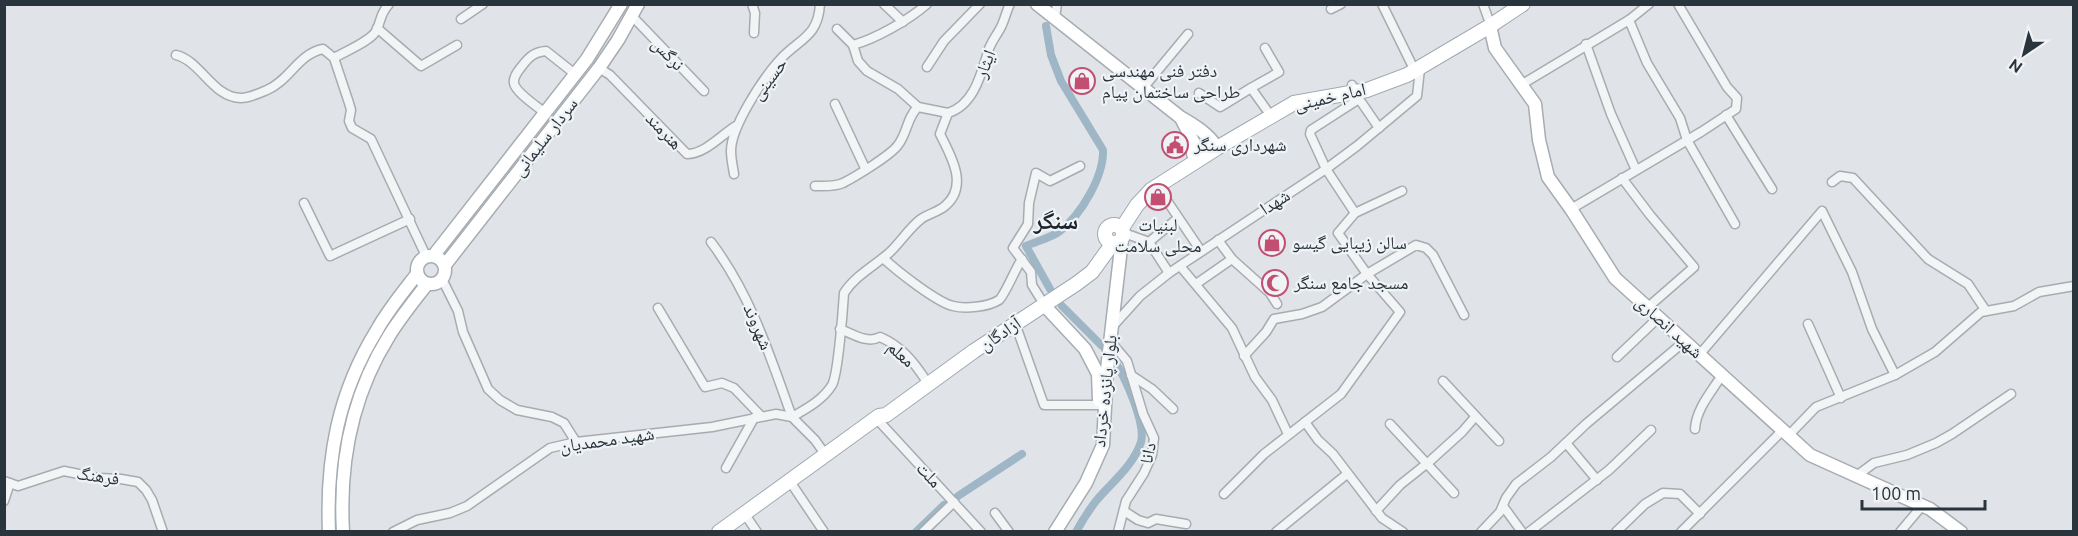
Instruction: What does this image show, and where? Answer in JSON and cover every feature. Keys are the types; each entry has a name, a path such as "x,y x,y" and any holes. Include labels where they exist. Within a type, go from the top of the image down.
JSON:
{"main road":[{"name":"امام خمینی","path":"1117,235 1146,185 1193,154 1215,145 1294,103 1355,92 1391,73 1415,66 1487,16 1509,4"},
{"name":"امام خمینی","path":"1487,16 1523,4"},
{"name":"امام خمینی","path":"1117,235 1137,205 1157,186 1266,109 1301,93 1355,92"},
{"name":"آزادگان","path":"719,531 878,417 886,415 1043,303 1092,272 1117,235"},
{"name":"آزادگان","path":"878,417 882,410 1011,318 1043,303"}],"street":[{"path":"334,58 369,38 376,31 381,12 389,4"},
{"path":"461,19 483,4"},
{"name":"سردار سلیمانی","path":"430,255 575,74 606,32 621,4"},
{"name":"سردار سلیمانی","path":"445,265 599,68 638,4"},
{"path":"752,4 755,13 754,33"},
{"name":"حسینی","path":"736,126 754,94 778,61 812,32 819,17 820,4"},
{"path":"884,4 903,22"},
{"path":"853,45 866,42 903,22 927,4"},
{"path":"927,67 944,41 980,4"},
{"name":"ایثار","path":"948,113 956,111 973,90 1010,4"},
{"path":"1037,4 1197,128 1215,145"},
{"path":"1055,18 1058,4"},
{"path":"1331,9 1341,4"},
{"path":"1382,4 1415,66"},
{"path":"1521,85 1629,20 1649,4"},
{"path":"1571,209 1736,109 1737,98 1727,87 1678,4"},
{"name":"نرگس","path":"632,16 704,91"},
{"name":"شهید انصاری","path":"1487,16 1495,48 1535,104 1539,140 1548,177 1615,278 1810,455 1930,509 1961,531"},
{"path":"1629,20 1647,63 1680,118 1687,140 1735,224"},
{"path":"377,28 421,66 457,45"},
{"path":"825,454 815,440 792,417 809,408 832,385 836,372 844,292 850,283 883,258 921,219 935,212 955,196 957,184 954,162 940,134 948,113 918,107 898,88 867,71 858,61 853,45 837,29"},
{"path":"1144,87 1188,34"},
{"path":"1586,44 1611,114 1636,170"},
{"path":"1199,93 1220,106 1279,72 1265,48"},
{"path":"176,55 186,58 226,94 241,98 275,86 292,72 306,55 323,49 334,58 351,110 349,121 352,128 371,139 430,255 441,259 445,265 446,272 442,279 433,284 427,284 417,274 420,260 430,255"},
{"path":"545,113 516,89 513,82 527,59 536,52 546,51 575,74"},
{"name":"شهدا","path":"1113,326 1140,296 1169,273 1326,168 1418,96 1415,66"},
{"name":"هنرمند","path":"599,68 610,75 687,154 694,154 705,148 736,126"},
{"path":"1251,88 1266,109"},
{"path":"1355,213 1326,168 1311,139 1311,129 1355,92 1379,128"},
{"path":"835,104 865,168"},
{"path":"815,186 842,184 897,146 906,132 913,111 918,107"},
{"path":"1726,115 1772,189"},
{"path":"1180,117 1194,143 1193,154"},
{"path":"734,174 731,151 736,126"},
{"path":"1043,303 1032,285 1031,272 1013,248 1028,224 1029,203 1036,173 1050,182 1080,166"},
{"path":"1832,182 1840,176 1853,178 1928,259 1968,284 1986,311"},
{"path":"1622,178 1694,267 1647,308"},
{"path":"1157,186 1201,251"},
{"path":"1224,494 1264,454 1341,394 1400,312 1367,274 1338,234 1355,213 1402,191"},
{"path":"304,203 330,256 410,219"},
{"path":"1700,354 1822,211 1852,272 1872,329 1895,375"},
{"path":"1149,242 1178,218"},
{"path":"1117,235 1149,242 1169,273"},
{"name":"بلوار پانزده خرداد","path":"1055,531 1086,483 1103,445 1107,369 1113,326 1117,235"},
{"path":"1218,240 1232,259 1270,293 1277,304"},
{"name":"شهروند","path":"711,242 741,288 762,332 792,417"},
{"path":"1244,356 1266,332 1274,319 1302,314 1322,307 1367,274 1416,245 1426,248 1433,255 1464,315"},
{"path":"883,258 939,299 952,306 968,307 1000,299 1022,259"},
{"path":"1196,284 1232,259"},
{"path":"1180,266 1232,328 1255,377 1272,400 1288,434"},
{"path":"329,531 330,466 336,428 347,390 377,328 417,274"},
{"path":"442,279 458,311 464,332 488,389 500,400 517,410 552,417 564,423 576,442"},
{"path":"343,531 344,467 349,431 360,395 373,364 389,336 427,284"},
{"path":"1681,531 1786,432 1816,407 1895,375 1935,352 1947,343 1966,322 1981,312 2014,306 2048,289 2073,286"},
{"name":"بلوار پانزده خرداد","path":"1043,303 1085,349 1098,374 1099,405 1096,443 1079,480 1046,531"},
{"path":"658,308 705,387 722,383 734,388 758,417 726,468"},
{"path":"1617,357 1658,318"},
{"path":"1015,323 1044,405 1099,405"},
{"path":"1808,324 1841,398"},
{"name":"معلم","path":"840,329 865,339 873,340 880,337 887,340 908,355 925,379"},
{"path":"1481,531 1500,512 1516,484 1685,341"},
{"name":"دانا","path":"1111,342 1127,361 1143,414 1154,438 1152,455 1126,501 1118,531"},
{"path":"1131,375 1152,389 1173,409"},
{"path":"1695,429 1695,420 1722,375"},
{"path":"1443,381 1499,441"},
{"path":"1855,477 1868,466 1915,453 1944,438 2011,394"},
{"name":"شهید محمدیان","path":"393,531 417,520 450,513 467,506 550,448 576,442 712,427 776,414 792,417"},
{"name":"ملت","path":"878,417 981,531"},
{"path":"1376,511 1400,484 1462,432 1475,417"},
{"path":"1305,422 1318,440 1333,454 1382,518 1403,531"},
{"path":"1390,424 1454,493"},
{"path":"1529,531 1596,480 1651,430"},
{"path":"1566,443 1596,480"},
{"name":"فرهنگ","path":"8,482 18,486 64,471 98,478 121,478 138,482 152,500 163,531"},
{"path":"1276,531 1347,474"},
{"path":"789,480 824,531"},
{"path":"4,501 8,482"},
{"path":"1616,531 1645,504 1663,493 1680,494 1700,514"},
{"path":"923,531 954,502"},
{"path":"1503,506 1522,531"},
{"path":"1900,531 1922,506"},
{"path":"1124,511 1138,520 1149,523 1156,519 1186,524"},
{"path":"744,513 757,531"},
{"path":"995,513 1009,531"}],"waterway":[{"path":"1046,26 1051,55 1061,81 1103,150 1100,171 1090,194 1076,215 1068,224 1048,238 1026,246 1050,289"},
{"path":"1062,306 1102,346"},
{"path":"1076,532 1096,501 1128,466 1141,442 1138,412 1124,377 1114,360"},
{"path":"958,496 1022,454"},
{"path":"916,532 944,505"}],"place":[{"name":"دفتر فنی مهندسی طراحی ساختمان پیام","path":"1082,81"},
{"name":"شهرداری سنگر","path":"1175,145"},
{"name":"لبنیات محلی سلامت","path":"1158,197"},
{"name":"سالن زیبایی گیسو","path":"1272,243"},
{"name":"مسجد جامع سنگر","path":"1275,283"}],"district":[{"name":"سنگر","path":"1056,221"}]}
